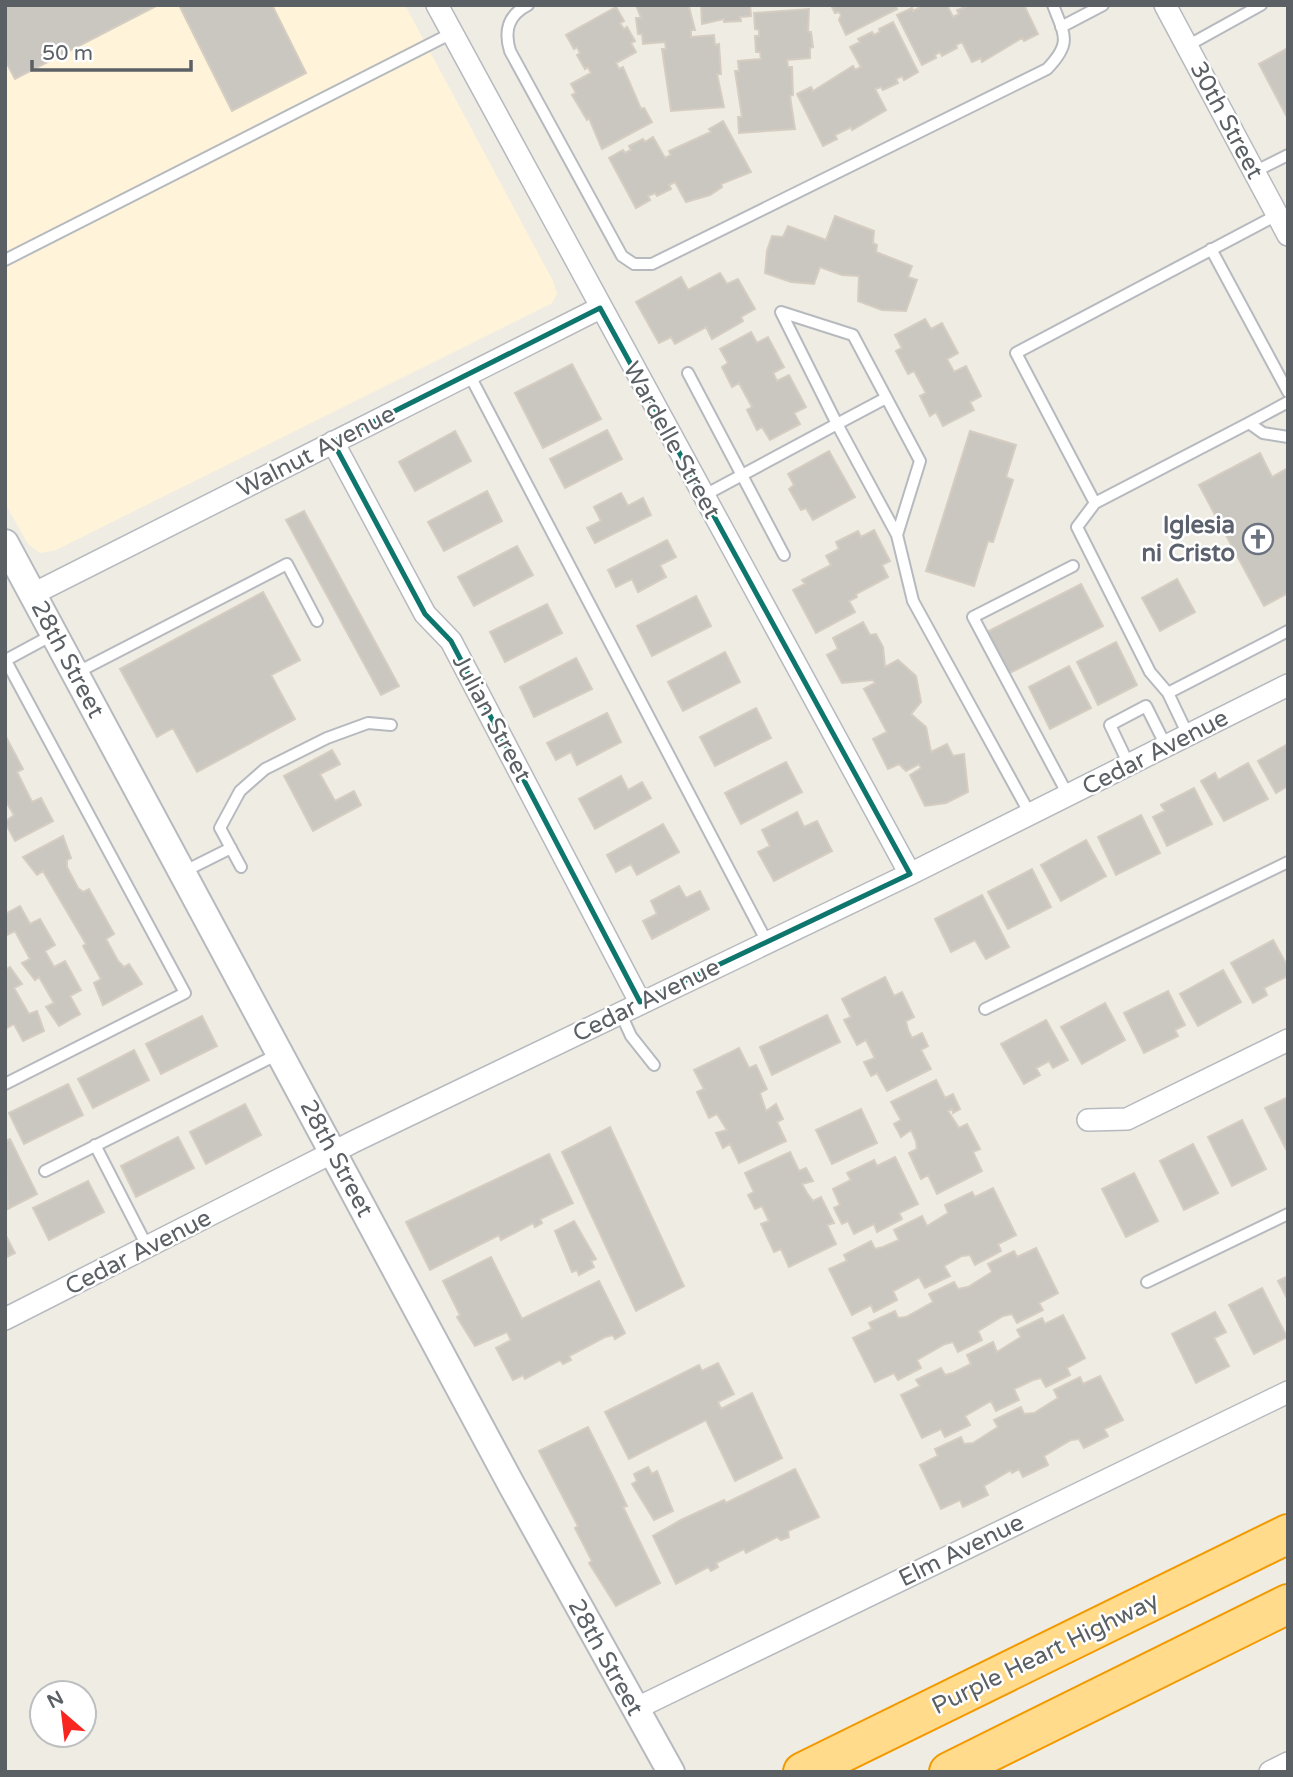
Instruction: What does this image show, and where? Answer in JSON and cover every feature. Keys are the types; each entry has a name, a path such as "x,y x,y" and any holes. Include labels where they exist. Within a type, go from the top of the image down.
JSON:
{"highway":[{"name":"Purple Heart Highway","path":"803,1772 1288,1534"},
{"path":"948,1772 1288,1604"}],"street":[{"name":"Wardelle Street","path":"437,5 910,874"},
{"name":"30th Street","path":"1165,5 1284,224"},
{"name":"Walnut Avenue","path":"33,594 600,308"},
{"name":"Julian Street","path":"333,442 425,614 451,641 640,1002"},
{"name":"28th Street","path":"5,543 671,1772"},
{"name":"Cedar Avenue","path":"5,1319 334,1152 910,874 1288,685"},
{"path":"1088,1120 1127,1119 1288,1040"},
{"name":"Elm Avenue","path":"635,1709 1288,1392"},
{"path":"1270,1772 1288,1763"}],"lane":[{"path":"528,5 511,19 506,37 510,51 622,256 634,264 652,264 1047,69 1061,54 1066,38 1054,5"},
{"path":"1062,27 1103,5"},
{"path":"1187,46 1261,5"},
{"path":"5,260 452,33"},
{"path":"1254,172 1288,155"},
{"path":"1095,503 1016,353 1211,249 1284,224"},
{"path":"1211,249 1288,392"},
{"path":"897,535 920,461 853,335 781,312 897,535 913,601 1030,814"},
{"path":"688,373 784,555"},
{"path":"469,374 767,942"},
{"path":"703,496 886,398"},
{"path":"1188,735 1168,693 1150,672 1077,527 1095,503 1288,402"},
{"path":"1250,423 1263,433 1288,438"},
{"path":"76,673 287,564 317,621"},
{"path":"1068,795 973,617 1073,566"},
{"path":"1168,693 1288,631"},
{"path":"5,1084 185,993 5,659 54,634"},
{"path":"1129,765 1110,724 1146,706 1166,746"},
{"path":"241,867 220,828 240,790 254,777 327,738 368,723 391,724"},
{"path":"183,872 231,848"},
{"path":"985,1009 1288,862"},
{"path":"620,1012 631,1037 654,1065"},
{"path":"45,1171 280,1053"},
{"path":"95,1145 148,1248"},
{"path":"1147,1282 1288,1214"}],"highlighted area":[{"path":"600,308 910,874 640,1002 451,641 425,614 333,442"}],"shaded area":[{"path":"5,5 405,5 553,281 557,294 552,303 56,550 40,553 28,544 5,503"}],"building":[{"path":"5,5 158,5 15,79 5,60"},
{"path":"179,5 272,5 306,73 232,111"},
{"path":"636,5 692,5 689,7 695,30 691,30 691,37 714,35 715,45 719,44 721,74 717,74 724,107 671,111 662,49 666,49 665,42 643,44 642,34 638,34 636,18 641,18"},
{"path":"701,5 750,5 751,16 740,17 741,21 724,22 724,19 702,24"},
{"path":"831,5 895,5 897,9 846,35 839,20 841,15 839,12 835,13"},
{"path":"918,5 947,5 953,17 959,14 957,10 971,5 1024,5 1038,34 1024,41 1022,38 982,62 981,58 972,62 962,42 956,45 957,48 942,56 940,52 935,55 936,58 922,65 897,15 912,8 913,11 919,8"},
{"path":"616,7 624,21 620,23 624,29 627,27 635,41 631,43 636,52 616,63 619,69 623,67 641,109 644,108 652,122 602,149 589,118 587,120 572,95 576,93 571,84 591,73 588,67 585,69 577,55 580,53 577,47 574,49 566,35"},
{"path":"809,9 808,32 811,32 813,47 810,48 810,58 787,60 788,67 792,67 793,95 790,96 795,129 739,133 738,117 742,117 735,71 739,71 738,61 761,59 760,52 756,52 755,36 759,36 759,30 755,29 754,13"},
{"path":"893,22 918,72 904,80 902,76 896,79 898,83 883,90 881,87 875,89 886,110 852,130 851,127 835,135 837,139 823,146 797,94 811,87 813,91 853,66 855,70 861,67 850,47 860,42 858,39 872,32 874,35 880,32 879,29"},
{"path":"1288,48 1288,119 1259,64"},
{"path":"723,121 751,172 721,184 722,187 710,195 686,202 675,182 669,185 671,189 657,196 655,193 648,196 650,200 636,208 609,158 623,150 625,153 631,150 629,146 643,139 645,142 653,137 665,158 671,155 669,151 711,132 709,129"},
{"path":"835,216 874,231 873,243 877,245 876,252 912,266 908,277 917,280 906,311 882,310 858,301 859,276 842,275 820,267 814,284 791,282 765,273 767,251 772,236 783,237 788,226 826,240"},
{"path":"720,273 727,284 738,279 755,309 741,317 743,321 712,339 706,327 675,344 671,337 659,343 636,302 681,277 688,290"},
{"path":"925,319 931,329 942,323 958,353 947,359 954,372 966,366 981,396 970,402 974,410 943,426 936,412 930,416 920,396 926,393 914,371 908,374 896,351 902,348 895,335"},
{"path":"751,332 757,343 768,337 784,367 773,373 777,381 789,375 806,407 794,413 800,424 770,440 762,427 757,430 747,410 752,407 739,383 732,387 722,367 728,363 720,349"},
{"path":"572,364 601,419 543,448 515,393"},
{"path":"607,430 622,459 565,488 550,459"},
{"path":"455,431 471,461 415,491 399,462"},
{"path":"970,431 1016,445 1006,477 1013,480 993,542 988,541 974,586 926,571"},
{"path":"829,451 855,497 813,520 806,508 801,510 789,489 794,485 788,474"},
{"name":"Iglesia ni Cristo","path":"1260,453 1272,477 1288,468 1288,593 1264,606 1199,485"},
{"path":"487,491 502,521 444,551 428,522"},
{"path":"621,493 628,506 643,498 651,515 595,543 587,528 601,521 594,507"},
{"path":"304,511 399,686 381,695 286,520"},
{"path":"874,530 890,561 882,565 888,577 856,594 857,597 849,601 855,612 816,633 793,590 805,584 802,580 831,565 826,556 839,549 836,542 858,531 861,537"},
{"path":"667,540 676,557 660,565 666,577 638,592 632,579 616,587 608,570"},
{"path":"517,546 533,575 474,606 458,577"},
{"path":"1177,579 1195,612 1160,631 1142,598"},
{"path":"1081,584 1103,626 1006,675 985,633"},
{"path":"263,592 300,660 271,675 295,719 197,772 173,728 157,737 120,669"},
{"path":"696,596 711,626 652,656 637,626"},
{"path":"547,604 562,633 505,662 490,632"},
{"path":"863,622 870,635 876,634 883,647 885,667 898,660 916,676 921,702 911,714 926,727 931,752 947,744 953,756 964,754 968,792 946,803 925,806 910,775 921,768 919,764 906,771 899,764 888,769 873,739 887,732 864,689 875,683 873,680 842,683 827,655 838,649 833,638"},
{"path":"1116,642 1137,685 1098,705 1077,662"},
{"path":"725,652 740,682 683,711 668,682"},
{"path":"576,658 592,689 534,717 520,687"},
{"path":"1069,666 1091,708 1050,729 1029,687"},
{"path":"756,708 771,738 715,766 700,737"},
{"path":"607,713 621,742 577,765 571,752 556,760 547,743"},
{"path":"5,735 23,769 17,772 32,802 41,798 53,821 15,841 5,822 14,815 5,800"},
{"path":"1288,744 1288,786 1276,793 1258,761"},
{"path":"332,750 340,764 320,774 335,801 354,791 361,805 313,831 284,776"},
{"path":"786,762 802,792 741,824 725,793"},
{"path":"1248,763 1268,799 1224,821 1201,781 1215,773 1218,780"},
{"path":"621,776 628,790 642,782 651,798 595,829 579,799"},
{"path":"1194,788 1212,824 1167,846 1153,817 1165,811 1161,805"},
{"path":"797,812 804,827 817,821 832,851 774,881 758,852 770,846 762,830"},
{"path":"1141,815 1160,853 1116,875 1098,837"},
{"path":"663,824 679,852 637,875 631,864 616,872 607,855"},
{"path":"63,836 71,858 67,860 67,867 78,888 83,892 89,889 114,934 106,939 118,961 124,967 129,964 142,984 103,1005 94,983 101,979 83,946 86,944 43,871 37,875 23,857"},
{"path":"1086,840 1106,876 1061,901 1041,865"},
{"path":"1032,869 1051,907 1008,929 988,892"},
{"path":"679,886 686,898 700,891 709,909 652,939 643,921 657,914 651,901"},
{"path":"982,895 1009,947 986,959 975,940 951,952 935,919"},
{"path":"20,906 30,924 40,919 55,945 45,951 54,967 65,961 81,990 70,996 80,1014 59,1026 46,1007 54,1003 39,977 35,980 22,963 30,959 15,931 7,935 5,932 5,914"},
{"path":"1273,940 1288,967 1288,976 1264,988 1267,995 1253,1003 1231,963"},
{"path":"10,967 22,984 14,988 29,1014 37,1011 44,1031 23,1041 14,1024 5,1029 5,970"},
{"path":"1223,970 1241,1002 1198,1026 1180,994"},
{"path":"885,977 894,996 902,992 914,1017 906,1021 908,1030 912,1038 922,1033 928,1046 921,1050 931,1069 887,1091 877,1073 871,1076 864,1062 875,1058 866,1040 857,1045 844,1020 851,1017 842,999"},
{"path":"1168,991 1185,1025 1175,1030 1178,1036 1144,1053 1124,1013"},
{"path":"1105,1003 1125,1040 1082,1064 1061,1027"},
{"path":"827,1015 840,1042 772,1075 760,1047"},
{"path":"202,1016 217,1046 161,1074 146,1044"},
{"path":"1046,1020 1068,1060 1053,1068 1049,1061 1036,1068 1040,1075 1024,1084 1001,1044"},
{"path":"739,1048 749,1068 756,1065 767,1089 760,1093 766,1111 776,1104 783,1119 777,1122 786,1141 739,1163 730,1144 723,1148 716,1133 727,1130 717,1114 709,1118 697,1092 704,1089 694,1070"},
{"path":"134,1050 149,1080 93,1108 78,1079"},
{"path":"936,1080 945,1098 953,1094 960,1109 953,1113 952,1109 948,1111 959,1128 967,1124 980,1149 973,1152 982,1171 937,1194 928,1175 921,1179 909,1153 917,1149 916,1141 911,1130 901,1137 894,1124 901,1120 891,1102"},
{"path":"68,1084 83,1115 24,1144 9,1113"},
{"path":"1288,1097 1288,1153 1265,1108"},
{"path":"245,1104 261,1135 206,1164 190,1132"},
{"path":"861,1109 877,1143 832,1164 816,1130"},
{"path":"1242,1120 1266,1169 1232,1186 1208,1137"},
{"path":"610,1127 684,1286 636,1311 562,1152"},
{"path":"178,1137 194,1168 136,1197 121,1166"},
{"path":"10,1139 37,1194 8,1209 5,1141"},
{"path":"1193,1144 1218,1193 1184,1210 1160,1161"},
{"path":"790,1152 799,1171 806,1168 813,1181 802,1184 807,1193 813,1201 821,1197 834,1223 827,1225 836,1244 789,1267 781,1249 774,1252 761,1224 769,1221 762,1206 755,1209 748,1195 754,1192 745,1173"},
{"path":"549,1154 573,1203 540,1219 542,1223 535,1227 533,1223 501,1240 499,1235 430,1270 406,1222"},
{"path":"895,1157 918,1204 899,1213 902,1219 877,1232 874,1224 854,1234 848,1221 842,1224 834,1208 840,1205 833,1189 851,1180 847,1173 874,1160 877,1166"},
{"path":"1134,1173 1158,1221 1126,1237 1102,1189"},
{"path":"88,1181 104,1212 49,1240 33,1208"},
{"path":"993,1188 1016,1235 998,1244 1001,1251 975,1265 970,1255 962,1256 944,1266 950,1276 925,1288 919,1277 893,1291 897,1300 874,1312 871,1305 852,1315 829,1269 847,1261 844,1255 871,1241 875,1249 899,1240 894,1230 922,1216 927,1226 948,1213 945,1205 972,1192 975,1197"},
{"path":"574,1221 596,1259 591,1261 594,1267 579,1275 577,1270 572,1272 555,1231"},
{"path":"5,1234 15,1253 5,1258"},
{"path":"1036,1248 1058,1293 1039,1303 1043,1310 1017,1323 1012,1314 1003,1316 978,1331 982,1340 958,1352 953,1342 945,1344 917,1360 921,1368 898,1380 894,1373 875,1382 853,1338 872,1329 869,1323 895,1311 898,1318 906,1317 933,1302 929,1294 954,1282 958,1289 968,1287 992,1272 988,1264 1014,1251 1017,1257"},
{"path":"491,1257 522,1319 599,1281 625,1333 615,1339 613,1335 605,1337 569,1356 571,1360 563,1364 560,1360 525,1379 523,1375 513,1380 496,1348 511,1340 507,1332 475,1346 457,1317 460,1315 443,1281"},
{"path":"1288,1276 1288,1300 1278,1281"},
{"path":"1262,1288 1287,1337 1254,1354 1229,1305"},
{"path":"1215,1312 1226,1332 1214,1338 1229,1366 1196,1383 1172,1334"},
{"path":"1063,1315 1085,1358 1067,1368 1070,1375 1046,1387 1041,1378 1033,1380 1014,1389 1019,1400 996,1411 991,1401 965,1416 970,1425 945,1437 941,1429 922,1438 901,1395 920,1386 916,1380 941,1368 945,1375 953,1373 971,1364 967,1355 993,1342 997,1352 1021,1337 1017,1330 1042,1318 1045,1324"},
{"path":"718,1363 734,1394 718,1402 721,1409 752,1393 782,1458 735,1481 706,1420 629,1459 605,1412 699,1365 702,1371"},
{"path":"1100,1376 1123,1420 1104,1429 1108,1436 1084,1448 1079,1439 1071,1440 1044,1456 1048,1465 1023,1477 1019,1469 1012,1473 1011,1470 984,1486 988,1495 963,1507 960,1500 941,1509 920,1465 938,1456 935,1449 961,1437 964,1444 973,1443 998,1427 994,1420 1021,1407 1024,1414 1034,1413 1058,1398 1054,1390 1080,1377 1083,1384"},
{"path":"588,1427 627,1506 623,1507 660,1583 616,1606 589,1563 592,1561 575,1528 578,1526 539,1451"},
{"path":"648,1467 652,1474 657,1471 673,1511 654,1520 632,1484 637,1481 634,1474"},
{"path":"795,1469 819,1517 788,1531 789,1537 781,1540 777,1537 746,1553 744,1549 716,1563 718,1567 711,1571 708,1567 676,1584 653,1536 681,1520 724,1500 726,1503"}],"place":[{"name":"Iglesia ni Cristo","path":"1258,539"}]}
